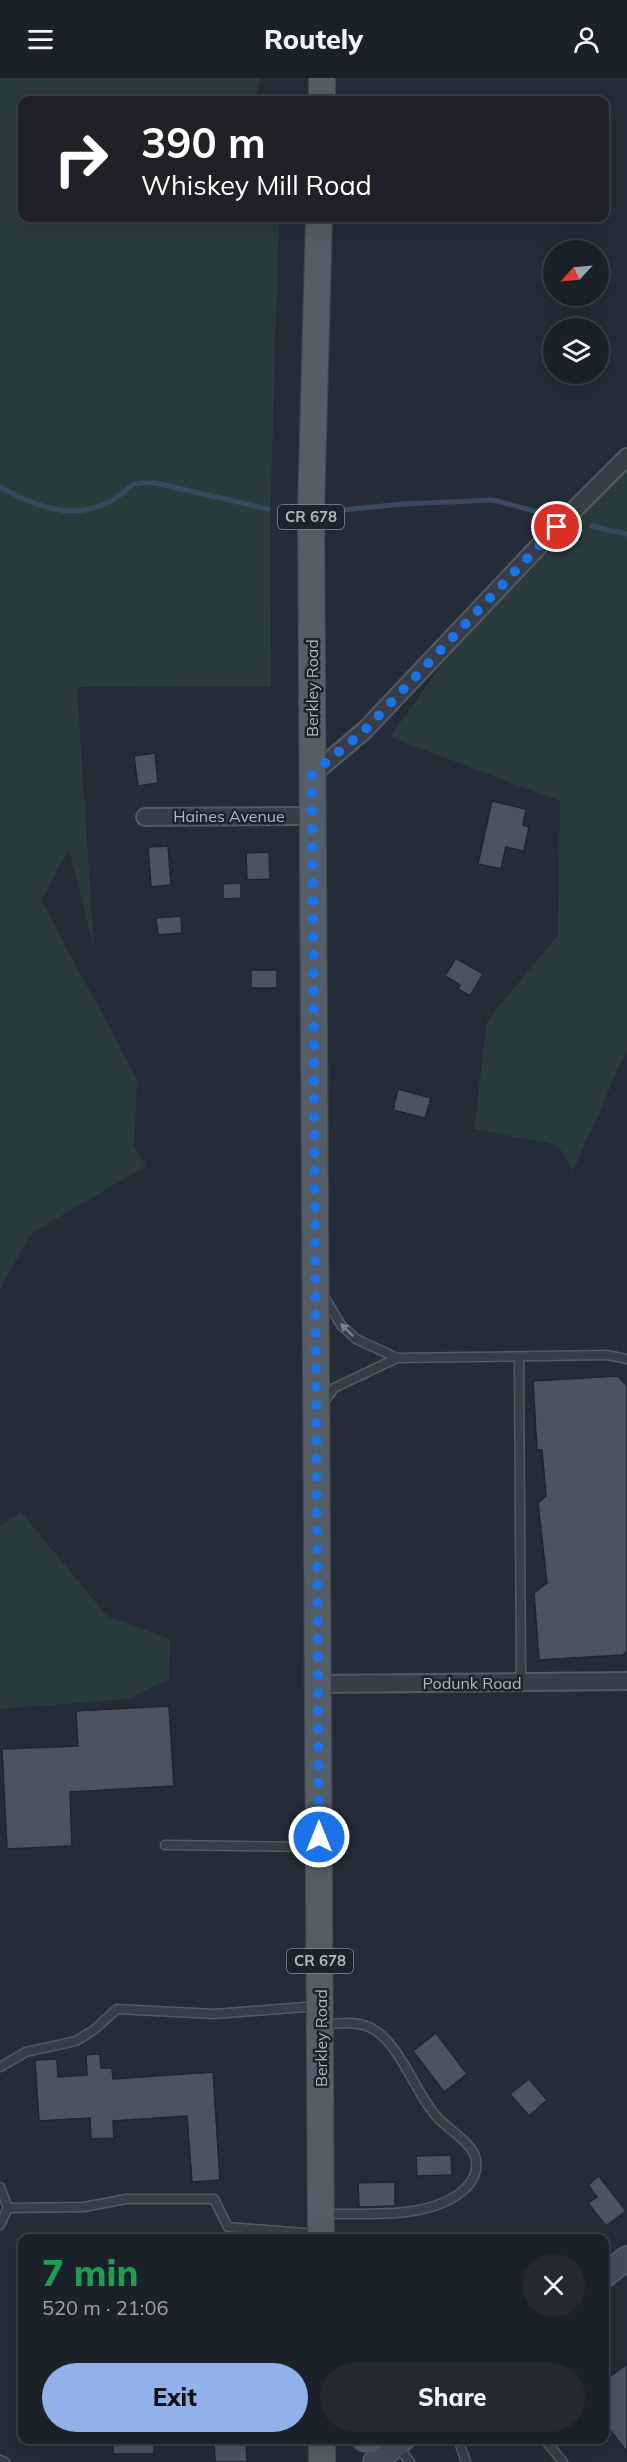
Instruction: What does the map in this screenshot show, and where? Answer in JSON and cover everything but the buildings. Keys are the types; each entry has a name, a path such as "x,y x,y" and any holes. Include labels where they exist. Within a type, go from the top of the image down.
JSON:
{"main road":[{"path":"322,78 322,96"},
{"name":"Berkley Road","path":"319,222 311,510 321,2229"},
{"path":"609,2272 627,2258"},
{"path":"322,2444 322,2462"},
{"path":"375,2462 393,2444"}],"street":[{"path":"312,774 365,730 557,527 627,457"},
{"name":"Haines Avenue","path":"145,817 313,816"},
{"name":"Podunk Road","path":"318,1684 627,1681"}],"lane":[{"path":"315,1281 341,1325 366,1344 397,1358 608,1355 627,1359"},
{"path":"519,1357 521,1682"},
{"path":"315,1415 334,1388 397,1358"},
{"path":"165,1845 319,1847"},
{"path":"0,2067 26,2052 76,2041 95,2029 117,2008 320,2016 369,2027 386,2040 420,2095 437,2117 474,2154 477,2168 472,2182 458,2195 437,2206 321,2229 228,2227 214,2199 126,2199 84,2207 9,2208"},
{"path":"0,2187 9,2208"},
{"path":"0,2225 9,2208"},
{"path":"398,2444 410,2462"},
{"path":"460,2444 466,2462"},
{"path":"548,2444 563,2462"},
{"path":"0,2460 5,2462"}],"shaded area":[{"path":"0,78 261,78 255,96 18,96 18,222 279,222 270,523 271,686 77,687 94,948 69,849 41,900 137,1079 134,1147 146,1166 30,1234 0,1290"},
{"path":"627,468 627,1049 573,1171 558,1145 474,1129 487,1021 558,935 560,801 390,737 495,590"},
{"path":"21,1512 107,1616 170,1639 169,1679 128,1699 0,1709 0,1526"}],"waterway":[{"path":"0,487 40,505 69,511 97,507 111,501 130,486 139,483 156,483 268,509"},
{"path":"332,511 403,504 493,500 546,514"},
{"path":"592,526 627,534"}],"route":[{"path":"319,1837 312,774 365,730 557,527"}]}
